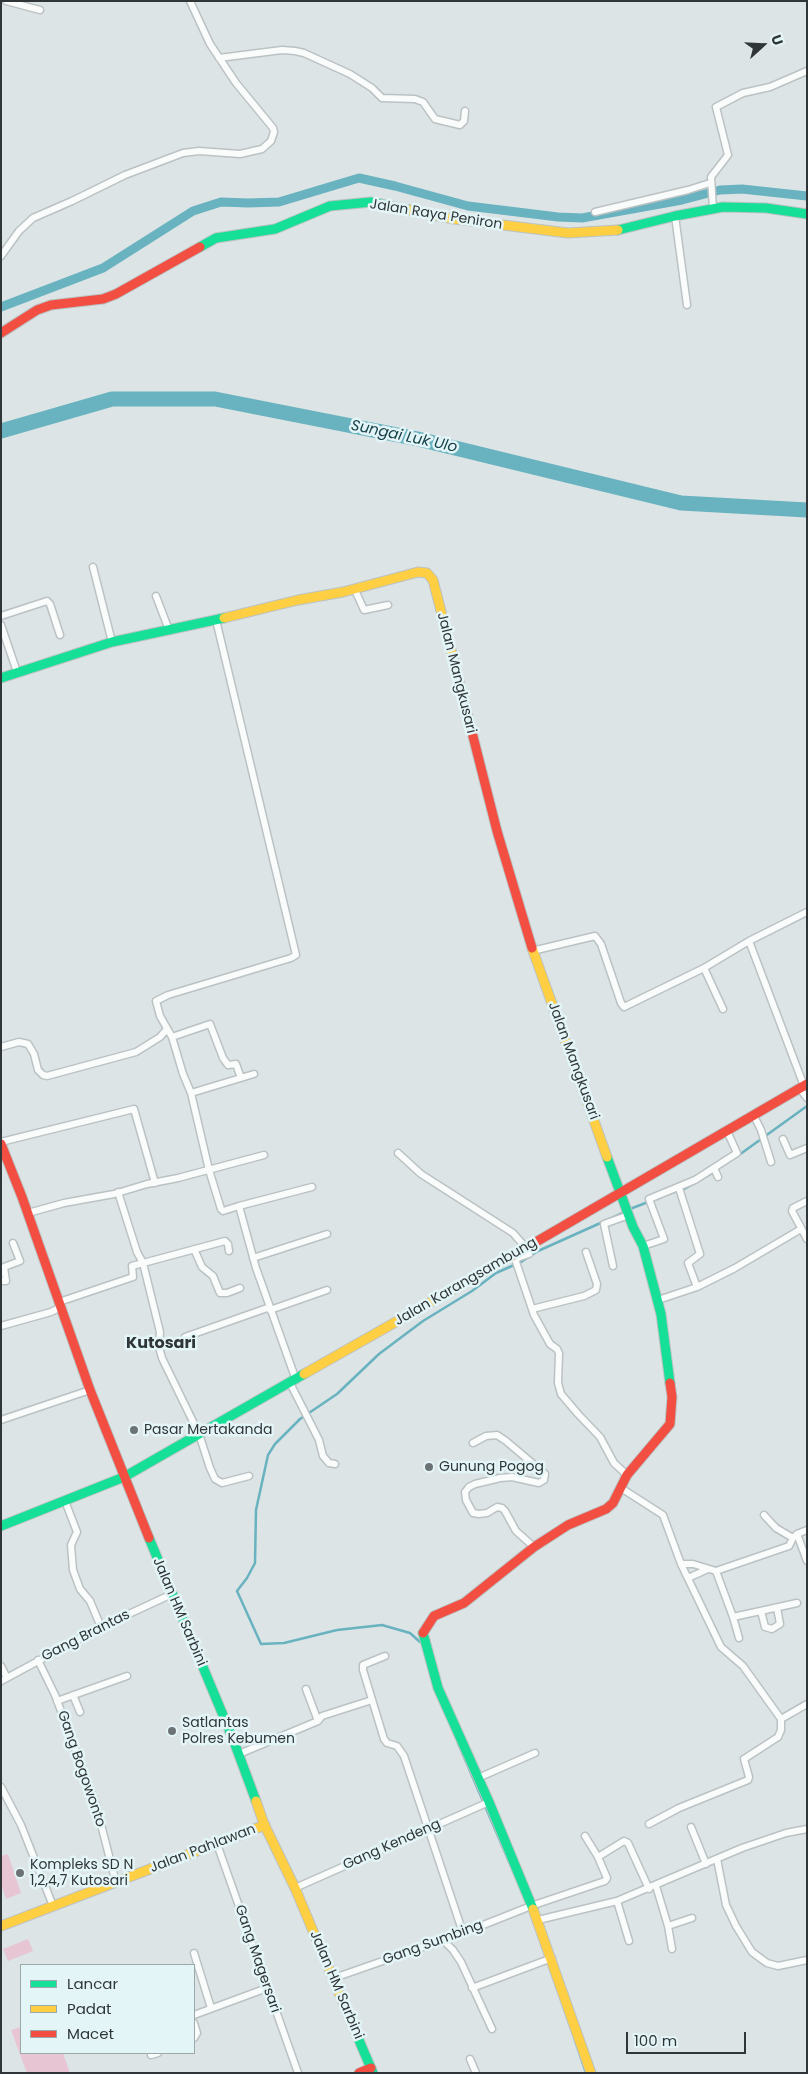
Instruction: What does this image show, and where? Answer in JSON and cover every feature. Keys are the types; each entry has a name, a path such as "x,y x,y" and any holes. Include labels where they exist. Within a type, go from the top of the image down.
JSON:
{"main road":[{"name":"Jalan Raya Peniron","path":"1,333 37,310 51,305 103,298 116,294 216,238 275,229 330,206 371,202 454,219 568,233 618,230 675,216 733,206 766,208 807,214"},
{"name":"Jalan Mangkusari","path":"1,678 112,642 298,600 355,590 418,572 427,573 433,580 496,831 532,952 584,1088 620,1193 633,1227 643,1246 658,1300 664,1331 672,1397 670,1424 627,1475 613,1503 568,1525 534,1547 464,1603 434,1616 424,1629 422,1635 438,1688 478,1778 485,1804 523,1881 527,1907 538,1920 591,2073"},
{"name":"Jalan Karangsambung","path":"1,1526 124,1477 526,1248 803,1086"},
{"name":"Jalan HM Sarbini","path":"1,1143 90,1390 124,1477 238,1754 265,1825 295,1888 372,2070"},
{"name":"Jalan Pahlawan","path":"1,1926 265,1825"},
{"path":"359,2073 372,2070"}],"street":[{"path":"6,1 40,10"},
{"path":"1,256 19,231 33,218 125,175 183,153 199,151 240,154 256,151 267,146 274,136 273,128 236,83 219,58 210,44 190,1"},
{"path":"219,58 282,50 295,51 304,53 350,74 372,88 382,98 415,99 423,102 435,119 460,125 464,121 465,111"},
{"path":"713,209 710,185 712,172 726,160 728,155 716,107 743,93 770,87 807,71"},
{"path":"595,212 710,185"},
{"path":"675,216 687,305"},
{"path":"93,566 112,642"},
{"path":"355,590 364,610 388,606"},
{"path":"156,596 169,630"},
{"path":"1,616 47,601 50,604 60,635"},
{"path":"216,620 296,955 199,985 157,1000 155,1004 172,1037 191,1093 208,1170 222,1210 312,1186"},
{"path":"1,625 17,672"},
{"path":"532,952 595,936 601,944 624,1007 704,968 749,941 807,912"},
{"path":"749,941 807,1098"},
{"path":"704,968 723,1009"},
{"path":"172,1037 210,1024 223,1058 228,1065 236,1064 241,1078"},
{"path":"1,1047 19,1042 28,1044 34,1054 38,1070 43,1075 48,1076 136,1052 160,1037 167,1029"},
{"path":"191,1093 254,1074"},
{"path":"1,1143 134,1109 155,1183"},
{"path":"754,1116 762,1130 771,1162"},
{"path":"643,1246 664,1239 649,1199 678,1188 715,1169 738,1152 727,1131"},
{"path":"783,1139 790,1156 807,1148"},
{"path":"398,1153 421,1174 513,1233 526,1248 529,1254 517,1258 517,1265 532,1309 550,1344 559,1354 558,1383 562,1394 600,1437 614,1463 627,1475"},
{"path":"28,1214 58,1204 118,1192 264,1155"},
{"path":"715,1169 718,1177"},
{"path":"678,1188 700,1254 688,1263 697,1287"},
{"path":"118,1192 137,1252 143,1263 160,1332 159,1347 162,1358 199,1434 216,1479 222,1483 249,1476"},
{"path":"807,1201 792,1210 807,1239"},
{"path":"239,1206 253,1258 307,1420 316,1434 323,1456 329,1463 335,1464"},
{"path":"614,1266 604,1224 628,1211"},
{"path":"658,1300 697,1287 735,1268 801,1228"},
{"path":"253,1258 327,1234"},
{"path":"1,1326 51,1312 60,1304 133,1277 132,1266 225,1241 229,1251"},
{"path":"1,1281 6,1281 4,1267 20,1261 13,1243"},
{"path":"194,1248 202,1267 213,1276 220,1292 227,1293 240,1288"},
{"path":"532,1309 584,1296 596,1290 597,1284 586,1252"},
{"path":"185,1337 327,1290"},
{"path":"1,1420 90,1390"},
{"path":"473,1443 486,1436 497,1435 544,1474 544,1480 539,1483 512,1477 500,1478 475,1484 465,1492 466,1500 473,1513 479,1514 502,1508 516,1531 534,1547"},
{"path":"621,1488 661,1513 681,1564 721,1647 743,1666 781,1719 781,1730 778,1737 744,1759 749,1777 748,1780 679,1808 649,1824"},
{"path":"64,1501 77,1532 71,1545 73,1570 80,1590 90,1601 101,1627"},
{"path":"764,1515 776,1528 795,1536 807,1561"},
{"path":"681,1564 693,1564 716,1571 789,1546 795,1536 807,1530"},
{"path":"688,1578 708,1569"},
{"path":"716,1571 739,1638"},
{"name":"Gang Brantas","path":"4,1679 101,1627 172,1594"},
{"path":"733,1617 797,1603"},
{"path":"761,1612 765,1627 772,1629 780,1624 777,1608"},
{"path":"385,1656 366,1663 362,1667 384,1739 387,1743 398,1746 401,1750 463,1933"},
{"name":"Gang Bogowonto","path":"38,1660 57,1701 100,1818 115,1879 114,1882"},
{"path":"1,1666 4,1679"},
{"path":"57,1701 127,1676"},
{"path":"306,1689 318,1721"},
{"path":"73,1695 80,1712"},
{"path":"238,1754 318,1721 322,1716 372,1700"},
{"path":"781,1719 807,1704"},
{"path":"478,1778 535,1754"},
{"path":"1,1787 21,1825 53,1906"},
{"name":"Gang Kendeng","path":"295,1888 485,1804"},
{"path":"692,1827 706,1864"},
{"path":"538,1920 617,1902 706,1864 786,1833 807,1829"},
{"path":"586,1836 598,1857 624,1841 627,1842 649,1889"},
{"name":"Gang Magersari","path":"217,1844 298,2073"},
{"name":"Gang Sumbing","path":"334,1978 606,1880 598,1857"},
{"path":"717,1860 726,1905 752,1952 767,1963 778,1966 807,1960"},
{"path":"656,1886 668,1926 672,1949"},
{"path":"617,1902 629,1941"},
{"path":"668,1926 692,1918"},
{"path":"443,1940 461,1962 492,2029"},
{"path":"194,1953 211,2008"},
{"path":"472,1988 552,1958"},
{"path":"195,2015 267,1988"},
{"path":"470,2059 476,2073"}],"shaded area":[{"path":"8,1854 21,1893 6,1899 1,1884 1,1856"},
{"path":"28,1939 33,1951 8,1961 3,1949"},
{"path":"20,2027 20,2054 63,2054 70,2073 27,2073 11,2030"}],"waterway":[{"path":"1,307 103,268 193,211 221,202 279,202 359,178 468,206 558,217 582,218 682,200 720,190 742,189 807,196"},
{"name":"Sungai Luk Ulo","path":"1,431 112,399 215,399 418,439 681,503 807,510"},
{"path":"739,1155 807,1106"},
{"path":"663,1196 686,1188 714,1172"},
{"path":"630,1209 648,1202"},
{"path":"420,1642 410,1633 382,1625 337,1630 284,1643 261,1644 237,1591 255,1563 256,1510 268,1455 275,1444 300,1419 337,1394 379,1354 423,1321 472,1291 496,1273 521,1262 538,1251 625,1212"},
{"path":"458,1743 525,1899"},
{"path":"565,2010 586,2073"}],"traffic: fast":[{"path":"200,247 216,238 275,229 330,206 371,202 409,210"},
{"path":"618,230 723,207 766,208 807,214"},
{"path":"1,678 112,642 224,618"},
{"path":"607,1157 633,1227 643,1246 661,1314 670,1383"},
{"path":"1,1526 124,1477 304,1374"},
{"path":"149,1538 233,1739 256,1801"},
{"path":"423,1633 438,1688 489,1802 533,1909"},
{"path":"344,2005 373,2073"}],"traffic: slow":[{"path":"409,210 454,219 568,233 618,230"},
{"path":"224,618 298,600 343,592 418,572 427,573 433,580 460,685"},
{"path":"532,948 607,1157"},
{"path":"304,1374 505,1260"},
{"path":"256,1801 264,1824 295,1888 344,2005"},
{"path":"1,1926 265,1825"},
{"path":"533,1909 591,2073"}],"traffic: jam":[{"path":"1,333 37,310 51,305 103,299 116,294 200,247"},
{"path":"460,685 497,831 532,948"},
{"path":"505,1260 807,1084"},
{"path":"1,1144 22,1197 90,1390 149,1538"},
{"path":"423,1633 434,1616 464,1603 534,1547 568,1525 606,1509 613,1503 627,1475 670,1424 672,1397 670,1383"},
{"path":"359,2073 371,2068"}],"place":[{"name":"Pasar Mertakanda","path":"134,1430"},
{"name":"Gunung Pogog","path":"429,1467"},
{"name":"Satlantas Polres Kebumen","path":"172,1731"},
{"name":"Kompleks SD N 1,2,4,7 Kutosari","path":"20,1873"}],"district":[{"name":"Kutosari","path":"161,1344"}]}
